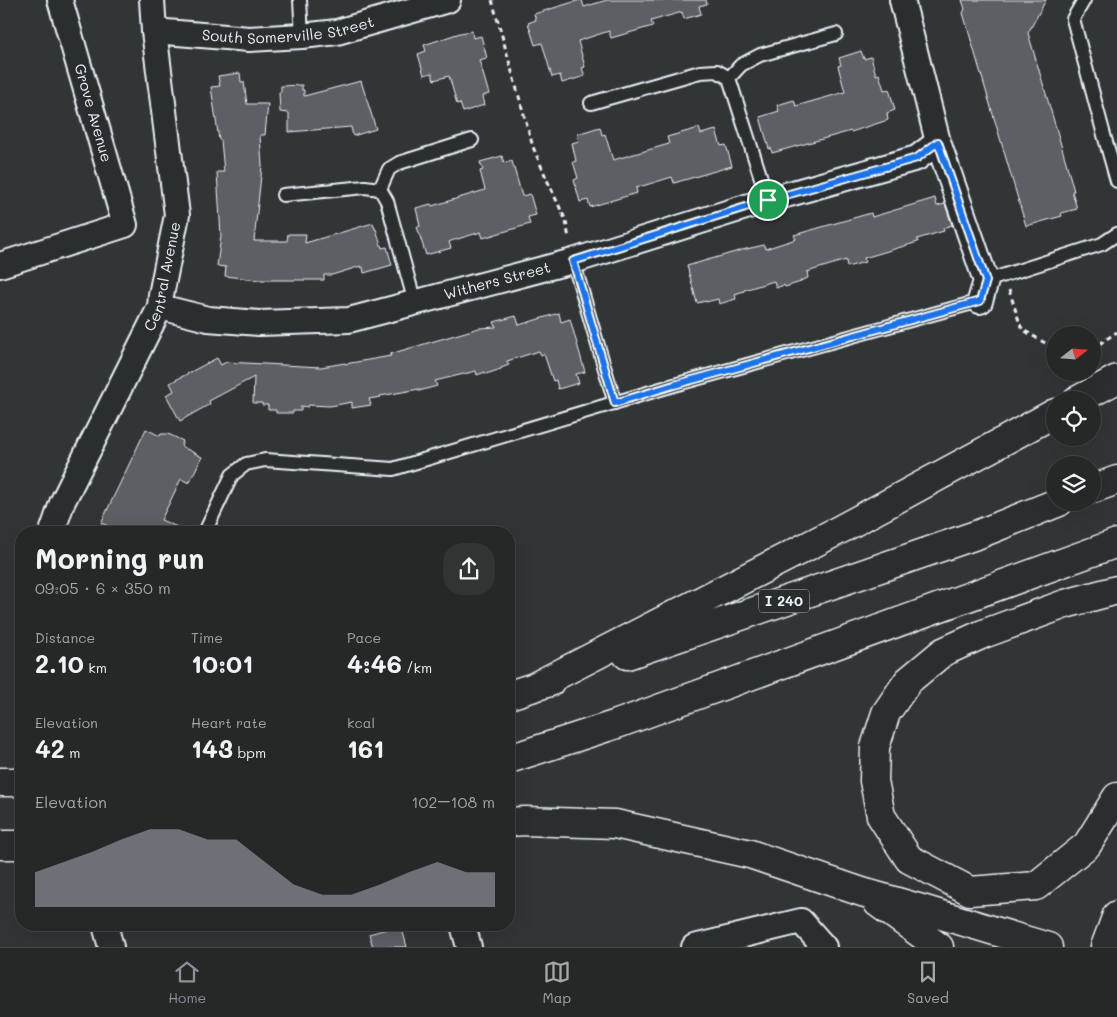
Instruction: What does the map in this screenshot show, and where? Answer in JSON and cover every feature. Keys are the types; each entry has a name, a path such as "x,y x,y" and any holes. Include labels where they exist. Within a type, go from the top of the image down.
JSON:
{"main road":[{"path":"1095,391 1117,379"},
{"path":"534,687 841,529 1046,418"},
{"path":"1101,486 1117,480"},
{"name":"I 240","path":"515,693 978,534 1046,507"},
{"path":"515,757 617,724 1117,543"},
{"path":"1117,590 1065,604 982,634 943,652 908,681 886,713 875,747 874,781 881,816 909,859 970,891 1036,886 1087,845 1117,797"},
{"path":"0,782 15,782"},
{"path":"515,822 614,824 750,854 862,892 1048,947"},
{"path":"862,892 939,947"},
{"path":"1105,947 1117,915"}],"street":[{"name":"Grove Avenue","path":"0,265 125,225 60,0"},
{"name":"Central Avenue","path":"54,526 62,503 160,307 178,215 154,31 152,0"},
{"name":"South Somerville Street","path":"154,31 250,39 302,36 337,32 448,0"},
{"path":"902,0 938,142 990,286"},
{"name":"Withers Street","path":"160,307 208,319 259,323 349,320 573,261 768,200 917,158 938,142"},
{"path":"694,947 801,922 824,947"},
{"path":"107,931 111,947"},
{"path":"465,931 469,947"}],"lane":[{"path":"300,0 302,36"},
{"path":"1084,0 1073,19 1117,181"},
{"path":"729,78 741,65 760,55 836,34"},
{"path":"591,103 700,72 717,71 729,78 768,200"},
{"path":"380,189 389,169 399,163 472,140"},
{"path":"283,194 365,187 380,189"},
{"path":"380,189 387,202 415,302"},
{"path":"208,526 232,475 246,464 265,460 393,469 674,385 990,286 1102,244 1117,234"},
{"path":"573,261 615,403"}],"path":[{"path":"492,0 533,147 566,221 573,261"},
{"path":"990,286 1025,332 1046,343"},
{"path":"1101,343 1117,332"}],"building":[{"path":"582,0 584,7 607,0 706,0 707,4 699,6 701,14 684,19 682,12 651,21 653,26 611,38 609,31 578,41 585,67 582,68 585,76 562,83 560,75 552,77 542,43 535,45 528,23 536,20 534,14"},
{"path":"962,0 1046,0 1028,33 1064,155 1077,209 1061,213 1062,216 1026,226 963,13 965,9"},
{"path":"472,31 473,38 481,36 487,58 479,60 489,94 482,96 484,105 463,112 460,103 457,104 449,76 434,80 432,73 424,75 418,54 426,51 424,45"},
{"path":"861,51 864,59 871,57 876,75 879,74 884,90 889,89 895,110 887,113 888,120 772,153 771,148 769,149 760,117 779,111 777,105 794,100 796,106 845,92 838,66 841,65 839,58"},
{"path":"240,73 241,82 244,82 247,104 268,104 265,135 260,135 262,166 254,241 287,241 288,234 306,234 305,243 373,223 382,248 387,247 392,265 364,273 361,266 332,275 324,275 324,280 259,280 225,276 226,267 217,266 221,236 217,172 224,172 221,140 219,140 211,87 220,86 218,76"},
{"path":"361,81 376,129 353,136 351,127 289,132 289,113 280,112 279,92 281,92 281,86 302,85 304,96"},
{"path":"600,127 602,135 605,134 613,160 669,144 667,137 699,128 701,134 716,130 721,146 726,145 732,166 674,183 672,177 636,188 637,193 590,207 588,200 580,202 574,180 578,178 573,162 576,161 572,143 579,141 577,134"},
{"path":"502,156 504,163 512,161 522,196 530,194 536,215 528,217 530,224 483,238 481,232 451,241 449,242 451,248 426,255 417,227 420,226 416,208 431,204 432,206 485,190 480,171 483,170 480,162"},
{"path":"935,198 937,206 945,204 952,225 943,228 944,231 917,239 918,242 864,258 865,262 847,267 846,260 807,272 808,278 785,287 784,285 776,288 774,281 744,290 735,294 736,299 719,304 718,299 697,303 687,266 764,245 765,249 796,239 794,235 871,213 872,217"},
{"path":"559,313 561,322 570,319 585,372 576,374 579,383 558,389 556,380 553,381 544,354 541,355 539,351 507,361 509,365 486,374 485,372 477,375 476,371 435,381 437,386 419,391 419,389 380,396 369,399 371,405 352,408 352,402 330,406 301,406 301,411 276,413 276,410 268,410 268,405 253,403 254,377 209,401 210,404 180,421 166,395 174,391 170,383 217,358 221,365 226,362 321,367 345,364 391,356 390,354 479,328 496,327 494,322 516,316 519,325"},
{"path":"146,429 160,436 161,434 168,434 183,441 181,446 202,457 189,483 181,479 161,520 175,526 108,526 101,523"},
{"path":"380,931 403,931 407,947 373,947 369,934"}],"route":[{"path":"938,142 986,281 980,301 615,403 573,261 768,200 917,158 938,142"}]}
